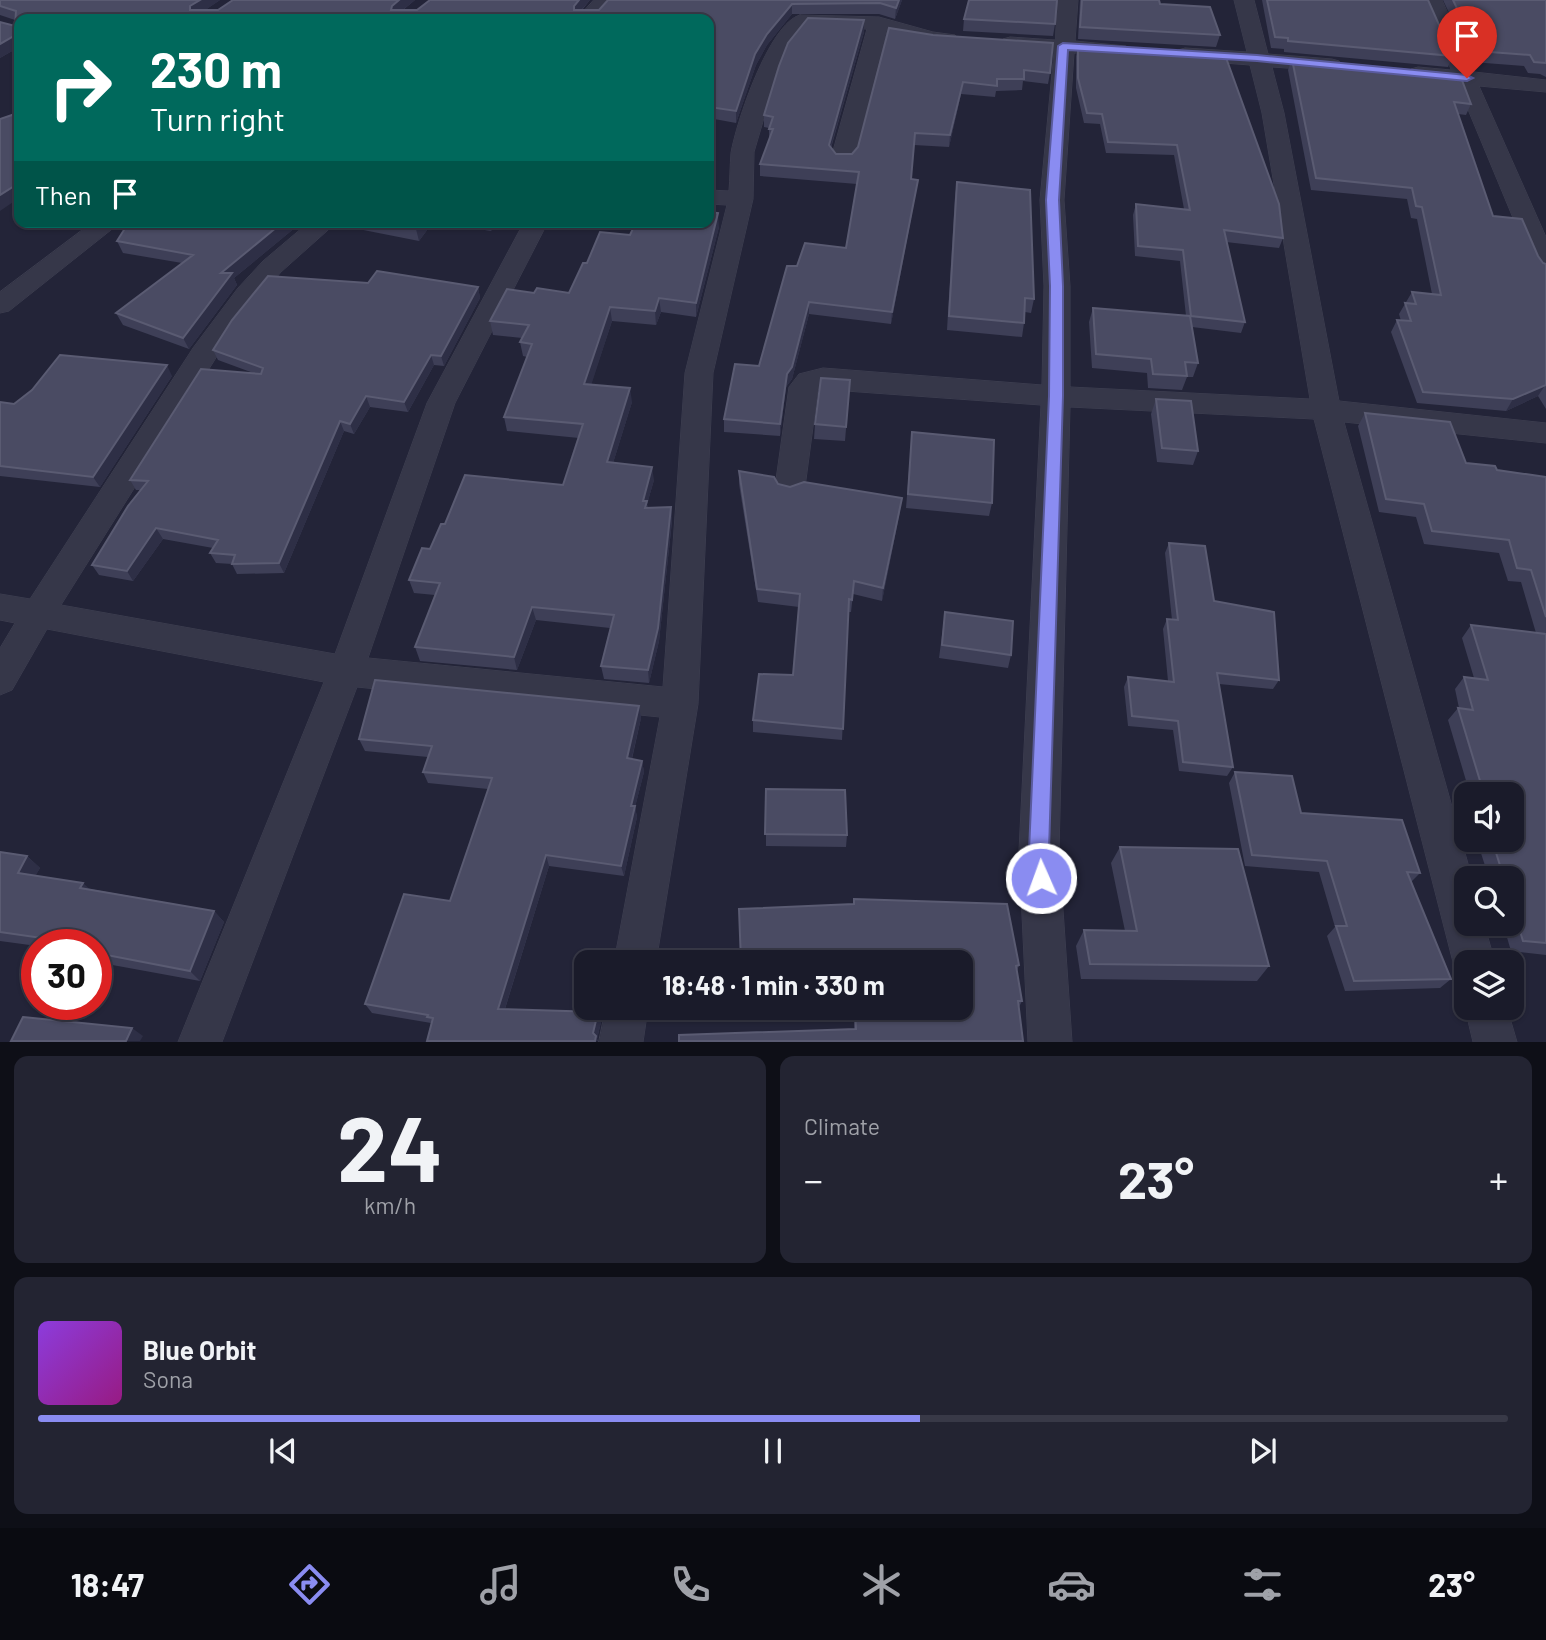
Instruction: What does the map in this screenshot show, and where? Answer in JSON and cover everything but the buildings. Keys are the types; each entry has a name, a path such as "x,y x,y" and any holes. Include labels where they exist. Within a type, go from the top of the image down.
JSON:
{"street":[{"path":"592,14 605,0"},
{"path":"1050,1041 1039,851 1056,396 1057,286 1052,200 1068,0"},
{"path":"1244,0 1273,113 1326,410 1471,950"},
{"path":"1432,0 1546,266"},
{"path":"637,950 680,704 699,373 741,199 743,152 765,77 776,52 806,10 879,23 932,38 1257,58 1349,67"},
{"path":"843,158 879,23"},
{"path":"1402,72 1546,86"},
{"path":"714,197 741,199"},
{"path":"0,305 101,228"},
{"path":"0,680 36,614 220,330 279,259 318,228"},
{"path":"200,1041 346,671 441,403 533,228"},
{"path":"790,487 799,398 808,381 823,377 1056,396 1326,410 1546,433"},
{"path":"0,607 346,671 680,704"},
{"path":"621,1041 625,1020"},
{"path":"1489,1020 1495,1041"}],"route":[{"path":"1041,878 1039,851 1056,396 1057,286 1052,200 1063,46 1257,58 1467,78"}]}
